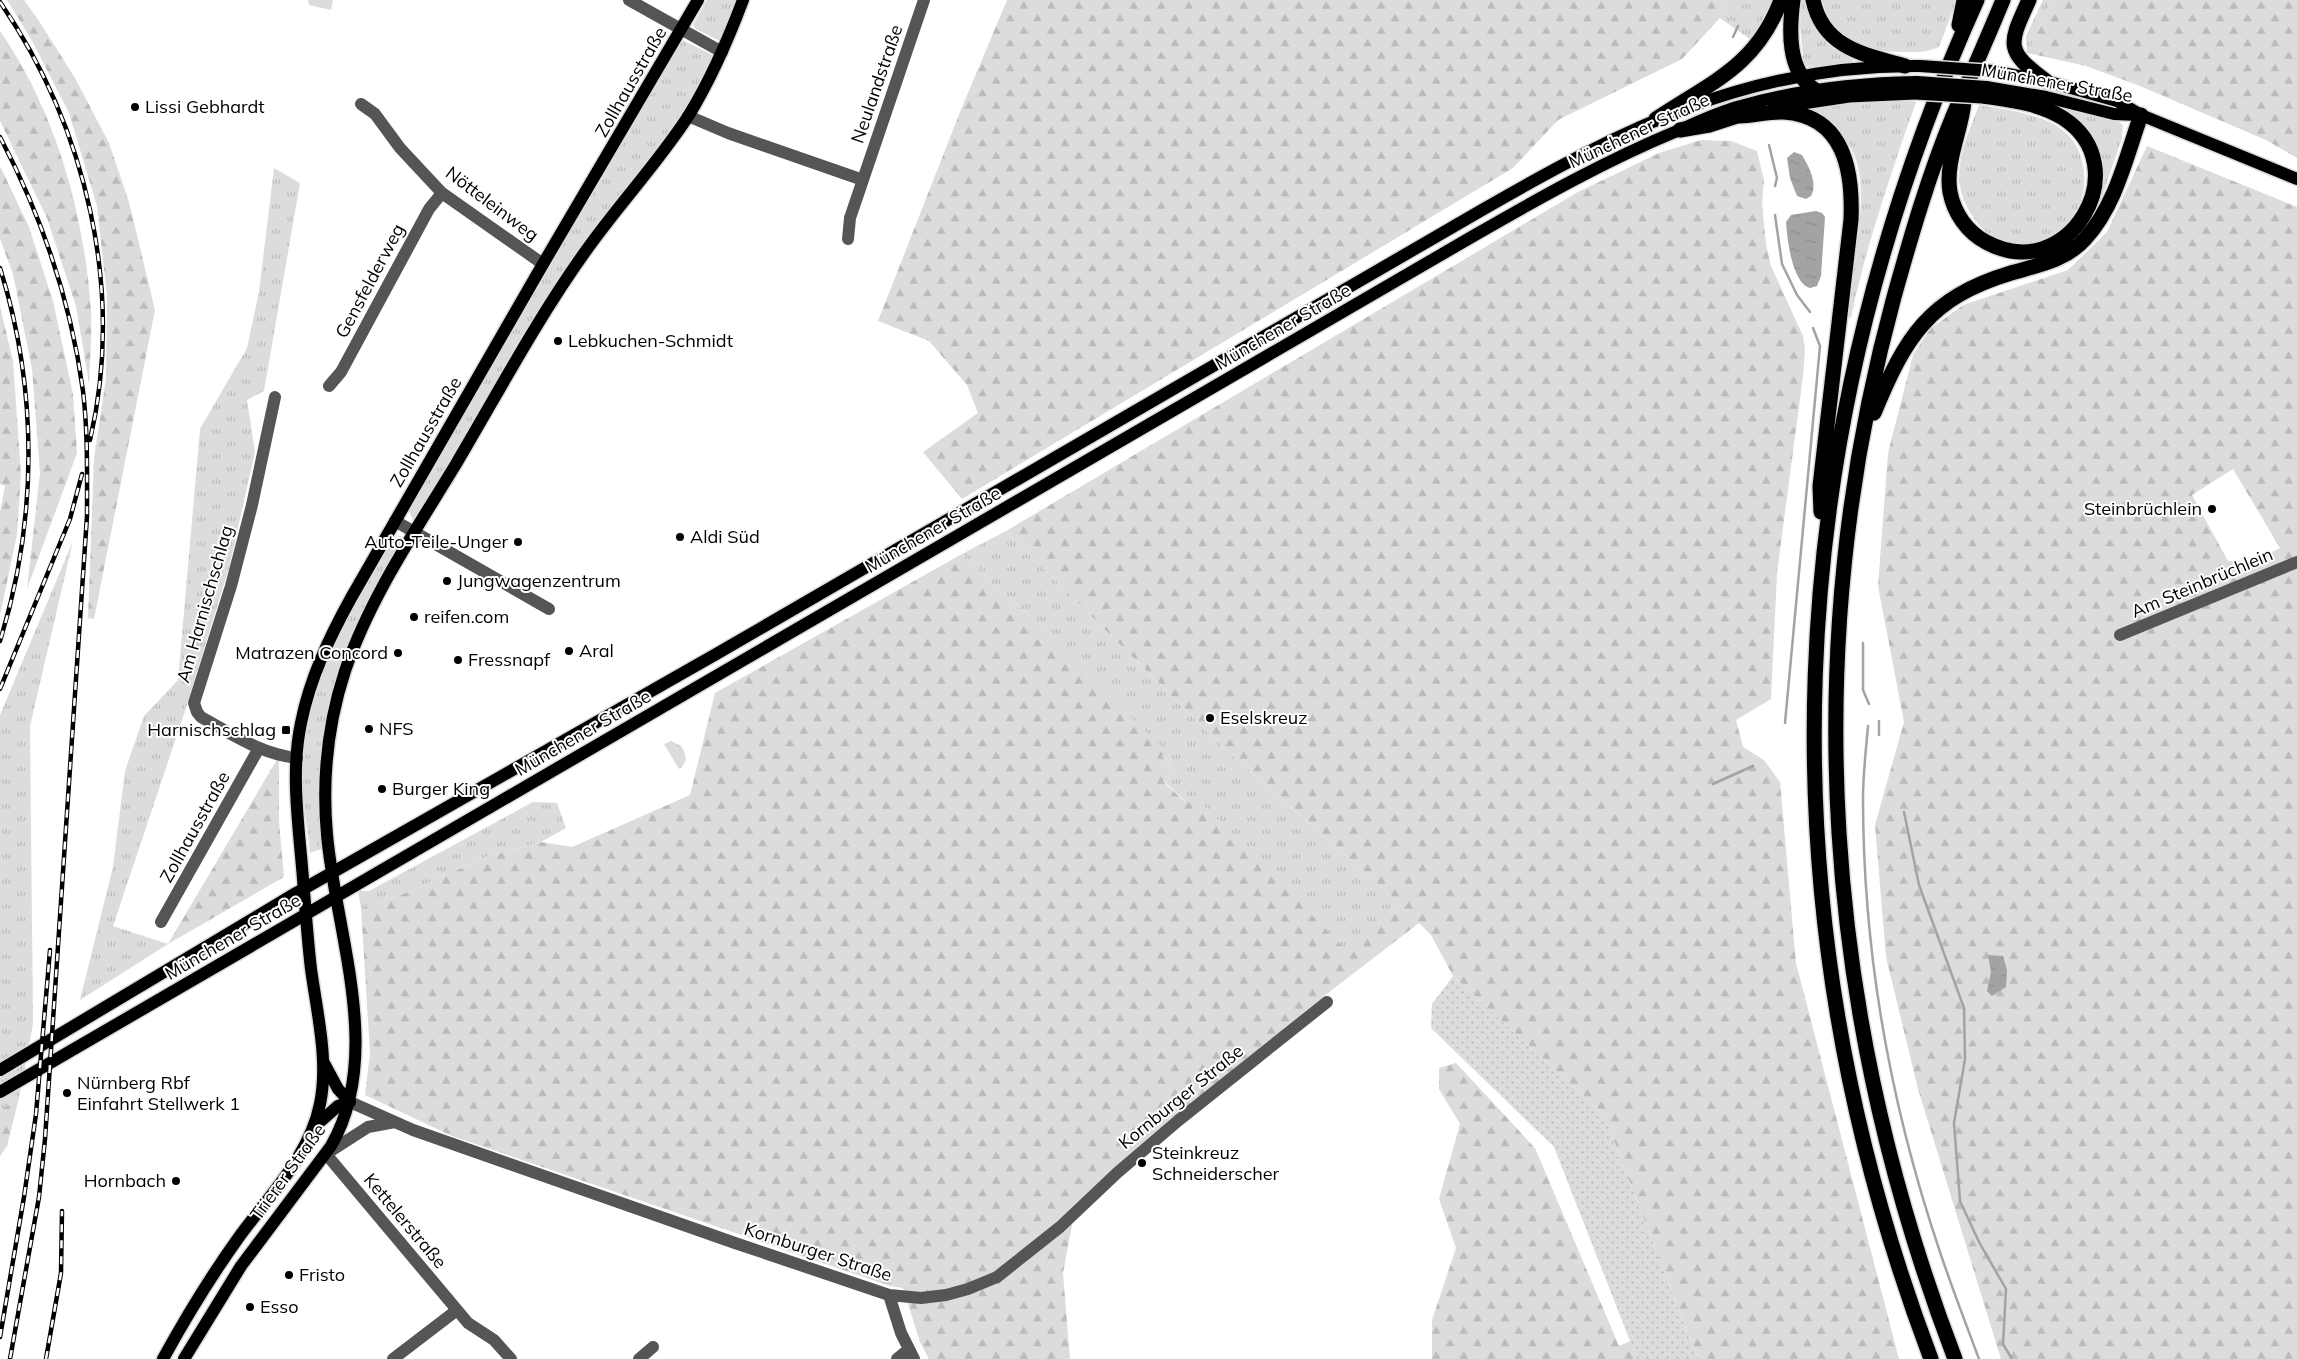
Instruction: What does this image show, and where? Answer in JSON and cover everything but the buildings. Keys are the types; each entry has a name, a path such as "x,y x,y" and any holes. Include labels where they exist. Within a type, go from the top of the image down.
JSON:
{"highway":[{"path":"1656,119 1699,90 1726,75 1755,48 1769,28 1781,0"},
{"path":"1793,0 1792,45 1800,76 1815,90"},
{"path":"1813,0 1823,25 1845,47 1861,54 1912,66"},
{"path":"1955,52 1964,0"},
{"path":"1932,1359 1895,1254 1875,1188 1841,1039 1828,961 1818,859 1813,731 1816,644 1822,564 1834,470 1844,412 1873,291 1909,174 1955,52 1977,0"},
{"path":"1955,1359 1926,1278 1898,1187 1880,1121 1863,1038 1842,892 1837,820 1835,726 1843,571 1861,442 1879,356 1905,258 1931,178 2003,0"},
{"path":"2029,0 2015,32 2014,47 2023,64 2046,81"},
{"path":"1680,130 1737,112 1748,112 1768,106 1916,87 1985,91 2022,102 2044,109 2069,122 2087,144 2095,172 2092,198 2086,214 2077,227 2055,244 2030,252 2004,250 1987,243 1974,234 1956,211 1950,190 1949,170 1954,145 1962,122 1965,91"},
{"path":"1768,106 1802,116 1828,131 1845,155 1852,182 1851,220 1820,486 1822,564"},
{"path":"1861,442 1898,357 1916,331 1937,311 1960,294 1981,284 2054,260 2069,253 2085,239 2109,205 2141,115"}],"main road":[{"name":"Zollhausstraße","path":"305,915 297,806 297,758 304,710 324,651 343,613 543,264 698,0"},
{"path":"337,896 327,838 326,796 329,746 334,711 346,668 363,627 415,532 570,273 688,116 722,52 743,0"},
{"name":"Münchener Straße","path":"0,1070 303,889 718,653 1505,196 1589,150 1656,119 1731,92 1800,76 1848,69 1912,66 1993,71 2046,81 2117,101 2141,115"},
{"path":"1768,106 1815,90 1866,84 1916,87"},
{"name":"Münchener Straße","path":"1985,91 2046,97 2114,114 2141,115"},
{"path":"2141,115 2297,179"},
{"name":"Münchener Straße","path":"0,1092 1505,218 1634,149 1680,130"},
{"name":"Trierer Straße","path":"184,1359 236,1273 326,1154 343,1125 350,1102 356,1061 356,1035 337,896"},
{"name":"Trierer Straße","path":"163,1359 208,1282 297,1157 312,1129 320,1104 322,1060 305,915"},
{"path":"312,1129 338,1106 350,1102 338,1089 322,1060"},
{"path":"274,1190 282,1190 285,1193 282,1211"}],"street":[{"path":"629,0 722,52"},
{"name":"Neulandstraße","path":"848,239 850,218 924,0"},
{"name":"Nötteleinweg","path":"361,104 375,114 400,148 442,193 543,264"},
{"path":"688,116 728,133 863,180"},
{"name":"Gensfelderweg","path":"329,386 341,372 429,209 442,193"},
{"name":"Am Harnischschlag","path":"275,398 245,532 194,703 201,717 259,748 274,754 297,758"},
{"path":"396,521 548,609"},
{"name":"Am Steinbrüchlein","path":"2120,635 2297,562"},
{"name":"Zollhausstraße","path":"162,922 259,748"},
{"name":"Kornburger Straße","path":"350,1102 395,1122 889,1295 921,1298 946,1295 975,1287 997,1277 1060,1227 1116,1173 1179,1120 1327,1002"},
{"name":"Kornburger Straße","path":"326,1154 368,1127 395,1122"},
{"name":"Kettelerstraße","path":"326,1154 457,1310 472,1326 494,1340 511,1359"},
{"path":"889,1295 898,1326 911,1355 897,1359"},
{"path":"393,1359 457,1310"},
{"path":"639,1359 653,1347"}],"green space":[{"path":"7,0 24,0 37,18 75,78 109,143 129,202 155,310 94,619 88,618 94,458 106,378 107,296 97,206 69,113 31,39"},
{"path":"308,0 333,0 331,10 309,5"},
{"path":"707,0 741,0 720,41 696,29 693,25"},
{"path":"1007,0 1729,0 1720,18 1682,59 1558,120 1513,168 962,499 923,452 978,413 967,385 929,341 878,321 960,112"},
{"path":"1729,0 1774,0 1764,25 1751,40 1720,18"},
{"path":"1801,0 1808,0 1825,34 1837,48 1853,60 1853,63 1809,67 1804,65 1800,27"},
{"path":"1822,0 1957,0 1939,47 1911,52 1874,50 1851,41 1834,25 1827,14"},
{"path":"2043,0 2052,0 2027,53 2026,36"},
{"path":"2052,0 2297,0 2297,158 2266,140 2140,86 2086,66 2027,53"},
{"path":"0,31 20,62 52,129 74,200 82,237 91,310 89,383 76,306 47,218 0,121"},
{"path":"682,40 713,55 717,61 706,84 588,247 416,522 413,520 408,509"},
{"path":"1907,100 1916,102 1880,208 1864,262 1851,317 1849,318 1848,303 1860,219 1860,180 1856,162 1849,145 1837,130 1826,121 1804,109 1845,103"},
{"path":"2048,101 2119,122 2123,125 2122,138 2102,197 2098,162"},
{"path":"1979,105 2013,111 2046,120 2060,128 2072,139 2080,153 2084,172 2084,188 2074,216 2054,236 2040,242 2025,244 1999,240 1981,227 1968,209 1960,188 1959,168"},
{"path":"1701,140 1731,141 1757,151 1764,180 1762,203 1766,245 1771,266 1803,336 1805,350 1803,376 1777,573 1771,699 1736,720 1743,747 1764,760 1780,782 1796,963 1899,1359 1698,1359 1604,1115 1453,976 1431,935 1419,923 1319,1000 1076,1204 1063,1273 1070,1359 929,1359 920,1342 903,1288 890,1286 452,1136 365,1095 370,1053 361,909 411,891 488,856 541,842 572,847 690,795 715,693 962,554 1025,612 1166,752 1162,756 1170,763 1166,768 1170,773 1163,781 1185,802 1194,795 1344,948 1401,905 1224,748 1006,531 1578,192 1659,153"},
{"path":"2147,146 2297,207 2297,1359 2001,1359 1918,1089 1886,957 1875,825 1904,722 1878,586 1888,453 1913,355 1930,329 1963,305 2068,270 2107,232","holes":["2233,469 2280,548 2256,560 2228,561 2192,495"]},
{"path":"0,166 29,227 53,301 73,394 77,453 27,589 40,473 32,369 13,274 0,239"},
{"path":"274,168 300,183 264,391 247,400 255,452 229,568 184,714 113,926 168,944 80,1000 113,867 125,771 144,716 178,680 200,429 247,348 259,292"},
{"path":"0,306 13,361 21,474 17,535 0,615 0,512 5,486 0,484"},
{"path":"1006,531 1224,748 1401,905 1344,949 1194,796 1186,802 1163,780 1170,773 1166,768 1170,763 1162,755 1165,752 1025,612 962,554"},
{"path":"400,536 403,538 334,697 324,848 310,853 303,791 302,754 305,726 312,698 321,671 346,619 389,545 395,537"},
{"path":"73,541 30,726 33,1024 19,1098 0,1110 0,715"},
{"path":"671,741 681,746 685,755 684,764 679,769 664,744"},
{"path":"279,756 279,822 284,877 168,944"},
{"path":"533,802 557,803 566,828 541,842 488,856 411,891 361,909 358,891 369,891"},
{"path":"1453,976 1604,1115 1698,1359 1637,1359 1554,1147 1431,1028 1432,1004"},
{"path":"1456,1063 1535,1148 1619,1346 1630,1341 1637,1359 1432,1359 1432,1320 1456,1248 1439,1199 1460,1124 1439,1089 1439,1068"},
{"path":"19,1098 7,1146 0,1156 0,1110"}],"water":[{"path":"1794,152 1802,155 1812,175 1813,191 1811,196 1806,199 1797,196 1790,178 1787,158"},
{"path":"1816,211 1822,213 1825,217 1821,276 1817,286 1810,288 1799,278 1795,269 1789,249 1786,222 1791,215"},
{"path":"1988,955 2003,956 2007,970 2006,987 1992,996 1987,991 1991,972"}],"waterway":[{"path":"1733,37 1738,26"},
{"path":"1769,145 1777,178 1775,186"},
{"path":"1775,215 1782,264 1797,295 1810,312"},
{"path":"1785,723 1820,346 1813,328"},
{"path":"1863,643 1863,690 1869,704"},
{"path":"1879,721 1879,735"},
{"path":"1868,726 1863,789 1864,856 1874,971 1883,1028 1907,1142 1945,1265 1979,1359"},
{"path":"1713,784 1753,766"},
{"path":"1904,812 1919,885 1964,1008 1965,1059 1954,1123 1960,1201 1979,1242 2006,1289 2003,1344 2012,1359"}],"railway":[{"path":"0,2 30,51 55,102 75,156 90,212 100,268 103,326 100,383 90,440"},
{"path":"0,137 42,229 63,293 78,358 83,391 87,470 87,516 45,1139 39,1197 10,1359"},
{"path":"0,268 21,360 27,407 28,454 27,501 21,548 12,595 0,641"},
{"path":"0,689 70,519 82,474"},
{"path":"0,1337 36,1114 50,950"},
{"path":"46,1359 61,1273 62,1211"}],"place":[{"name":"Lissi Gebhardt","path":"135,107"},
{"name":"Lebkuchen-Schmidt","path":"558,341"},
{"name":"Steinbrüchlein","path":"2212,509"},
{"name":"Aldi Süd","path":"680,537"},
{"name":"Auto-Teile-Unger","path":"518,542"},
{"name":"Jungwagenzentrum","path":"447,581"},
{"name":"reifen.com","path":"414,617"},
{"name":"Aral","path":"569,651"},
{"name":"Matrazen Concord","path":"398,653"},
{"name":"Fressnapf","path":"458,660"},
{"name":"Eselskreuz","path":"1210,718"},
{"name":"NFS","path":"369,729"},
{"name":"Harnischschlag","path":"286,730"},
{"name":"Burger King","path":"382,789"},
{"name":"Nürnberg Rbf Einfahrt Stellwerk 1","path":"67,1093"},
{"name":"Steinkreuz Schneiderscher","path":"1142,1163"},
{"name":"Hornbach","path":"176,1181"},
{"name":"Fristo","path":"289,1275"},
{"name":"Esso","path":"250,1307"}]}
